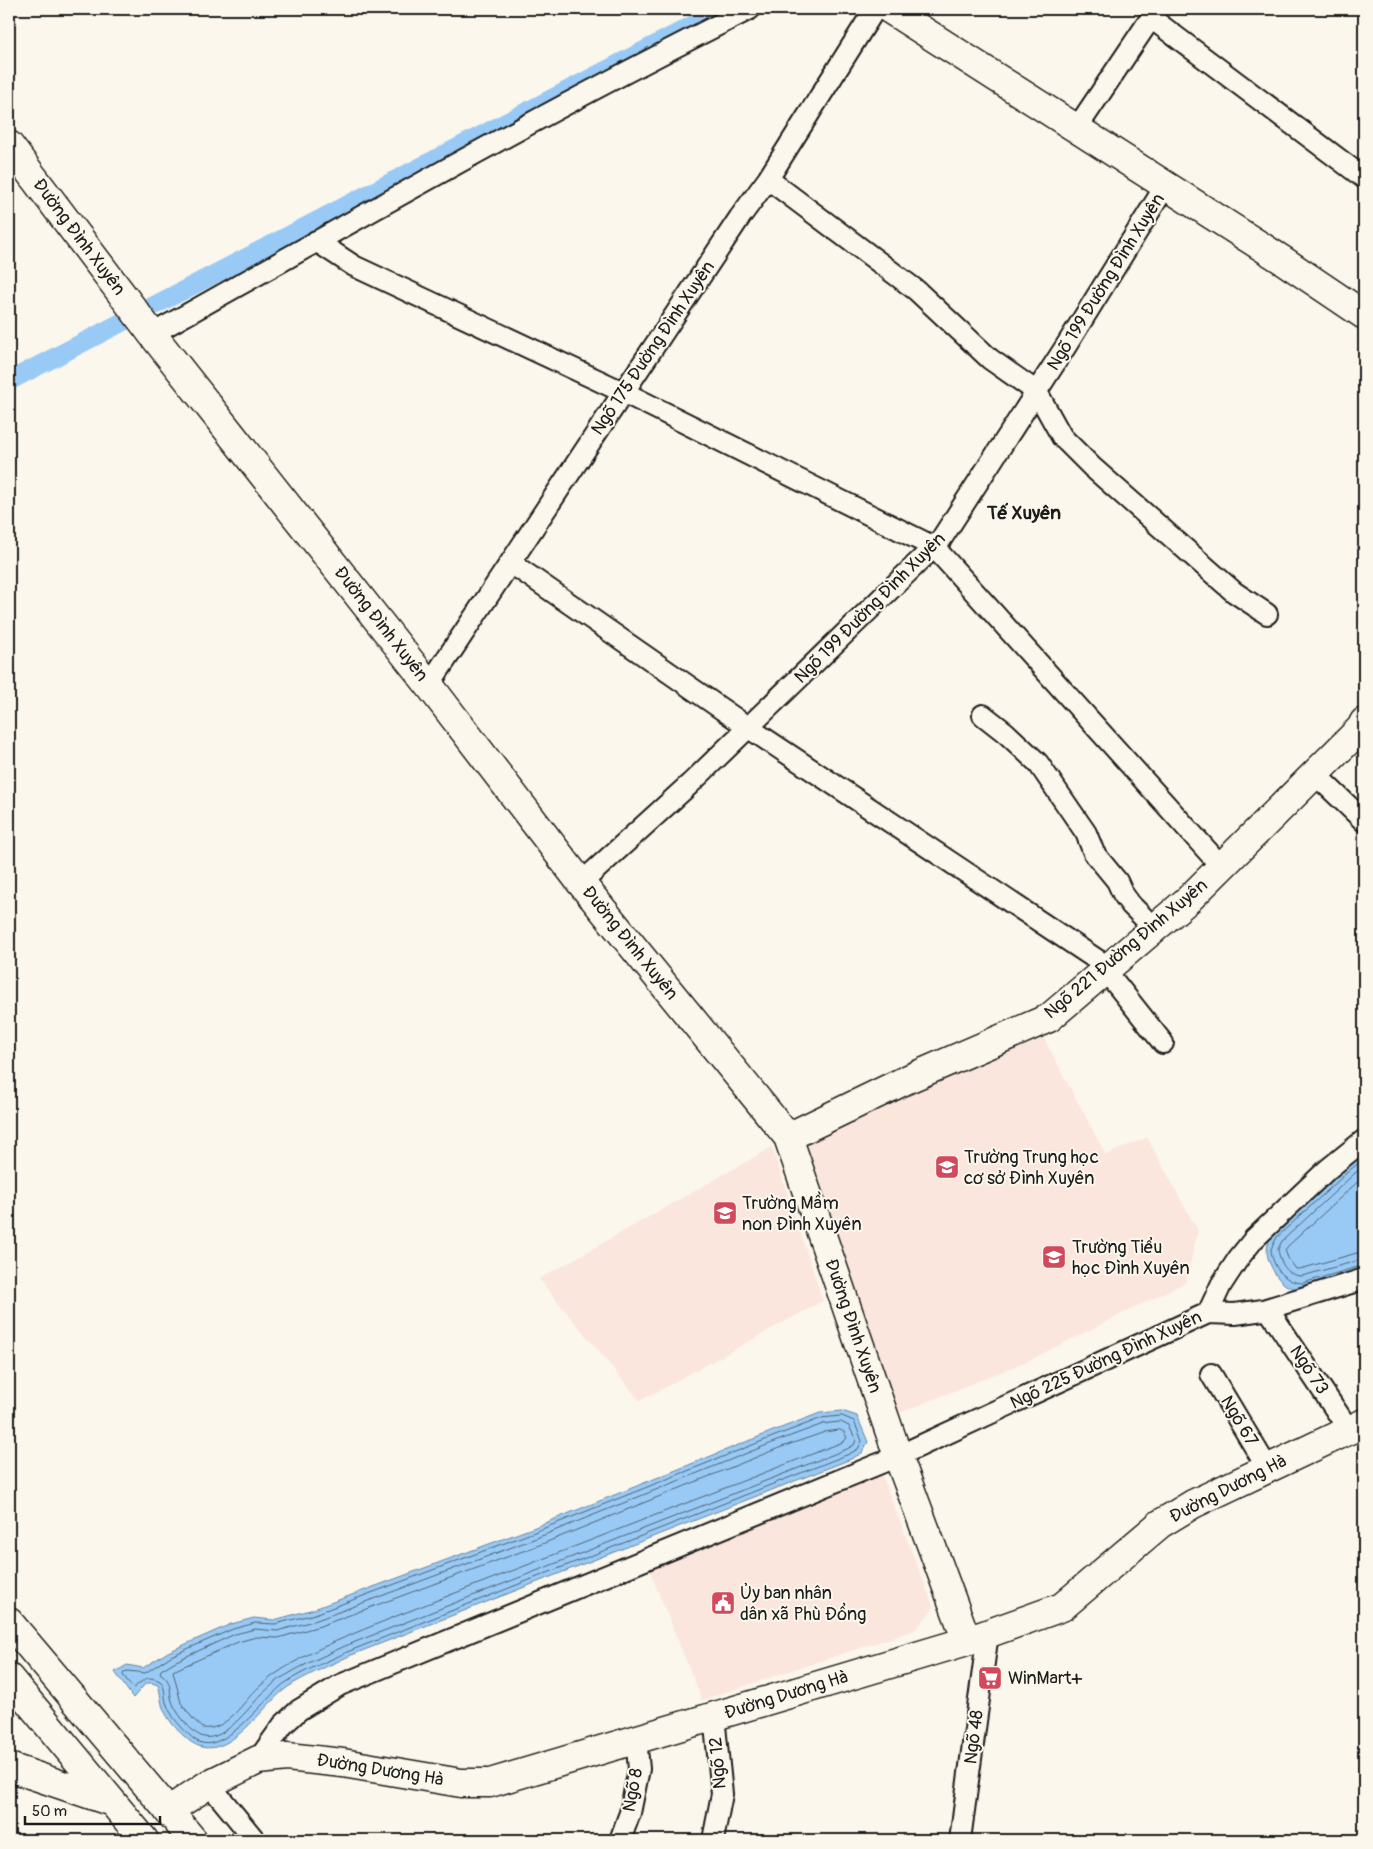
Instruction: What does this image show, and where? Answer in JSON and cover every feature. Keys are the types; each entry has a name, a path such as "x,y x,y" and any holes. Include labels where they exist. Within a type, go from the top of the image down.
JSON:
{"street":[{"path":"142,321 316,241 487,146 668,50 750,9"},
{"name":"Ngõ 175 Đường Đình Xuyên","path":"429,685 740,217 768,179 875,9"},
{"path":"889,9 1166,185 1364,314"},
{"path":"1077,128 1154,14 1364,178"},
{"name":"Đường Đình Xuyên","path":"9,145 142,321 429,685 582,883 788,1137 898,1456 977,1637"},
{"path":"768,179 916,290 990,359 1037,392 1062,437 1092,467 1234,592 1267,614"},
{"name":"Ngõ 199 Đường Đình Xuyên","path":"582,883 749,728 940,541 1037,392 1166,185"},
{"path":"316,241 354,266 623,392 934,547 1221,866"},
{"path":"511,563 749,728 1107,969 1163,1043"},
{"path":"983,716 1006,733 1038,763 1086,833 1094,853 1117,881 1131,906 1154,928"},
{"name":"Ngõ 221 Đường Đình Xuyên","path":"788,1137 908,1079 1049,1018 1189,899 1361,728 1364,722"},
{"path":"1315,774 1364,821"},
{"name":"Ngõ 225 Đường Đình Xuyên","path":"258,1760 283,1725 299,1710 340,1685 898,1456 1208,1313 1221,1284 1238,1258 1254,1239 1328,1169 1364,1140"},
{"path":"1208,1313 1235,1314 1268,1309 1364,1279"},
{"name":"Ngõ 73","path":"1268,1309 1357,1427"},
{"name":"Ngõ 67","path":"1211,1374 1268,1469"},
{"name":"Đường Dương Hà","path":"168,1811 208,1784 258,1760 287,1757 316,1759 461,1783 490,1783 977,1637 1062,1607 1160,1524 1193,1504 1357,1427"},
{"path":"9,1622 193,1840"},
{"name":"Ngõ 48","path":"960,1840 977,1637"},
{"path":"52,1673 15,1686 144,1840"},
{"name":"Ngõ 12","path":"713,1840 722,1794 714,1716"},
{"name":"Ngõ 8","path":"620,1840 630,1813 639,1769 636,1739"},
{"path":"9,1767 112,1802"},
{"path":"208,1784 255,1840"}],"shaded area":[{"path":"1041,1033 1106,1155 1147,1137 1198,1231 1186,1282 1030,1360 897,1414 804,1142"},
{"name":"Trường Mầm non Đình Xuyên","path":"772,1147 823,1301 640,1401 539,1279"},
{"path":"882,1475 934,1608 915,1630 702,1700 648,1567"}],"water":[{"path":"1364,1153 1364,1270 1307,1287 1288,1287 1277,1276 1269,1262 1267,1249 1273,1233 1348,1165"},
{"path":"842,1411 857,1416 868,1442 862,1453 851,1459 349,1656 288,1687 240,1733 227,1742 213,1747 199,1746 185,1737 168,1717 163,1707 158,1685 146,1683 133,1698 115,1672 127,1665 143,1668 168,1652 231,1624 254,1618 274,1620 314,1609 535,1527 820,1413"}],"waterway":[{"path":"9,381 724,9"}],"place":[{"name":"Trường Trung học cơ sở Đình Xuyên","path":"947,1167"},
{"name":"Trường Mầm non Đình Xuyên","path":"725,1213"},
{"name":"Trường Tiểu học Đình Xuyên","path":"1054,1257"},
{"name":"Ủy ban nhân dân xã Phù Đổng","path":"723,1603"},
{"name":"WinMart+","path":"990,1678"}],"district":[{"name":"Tế Xuyên","path":"1024,513"}]}
